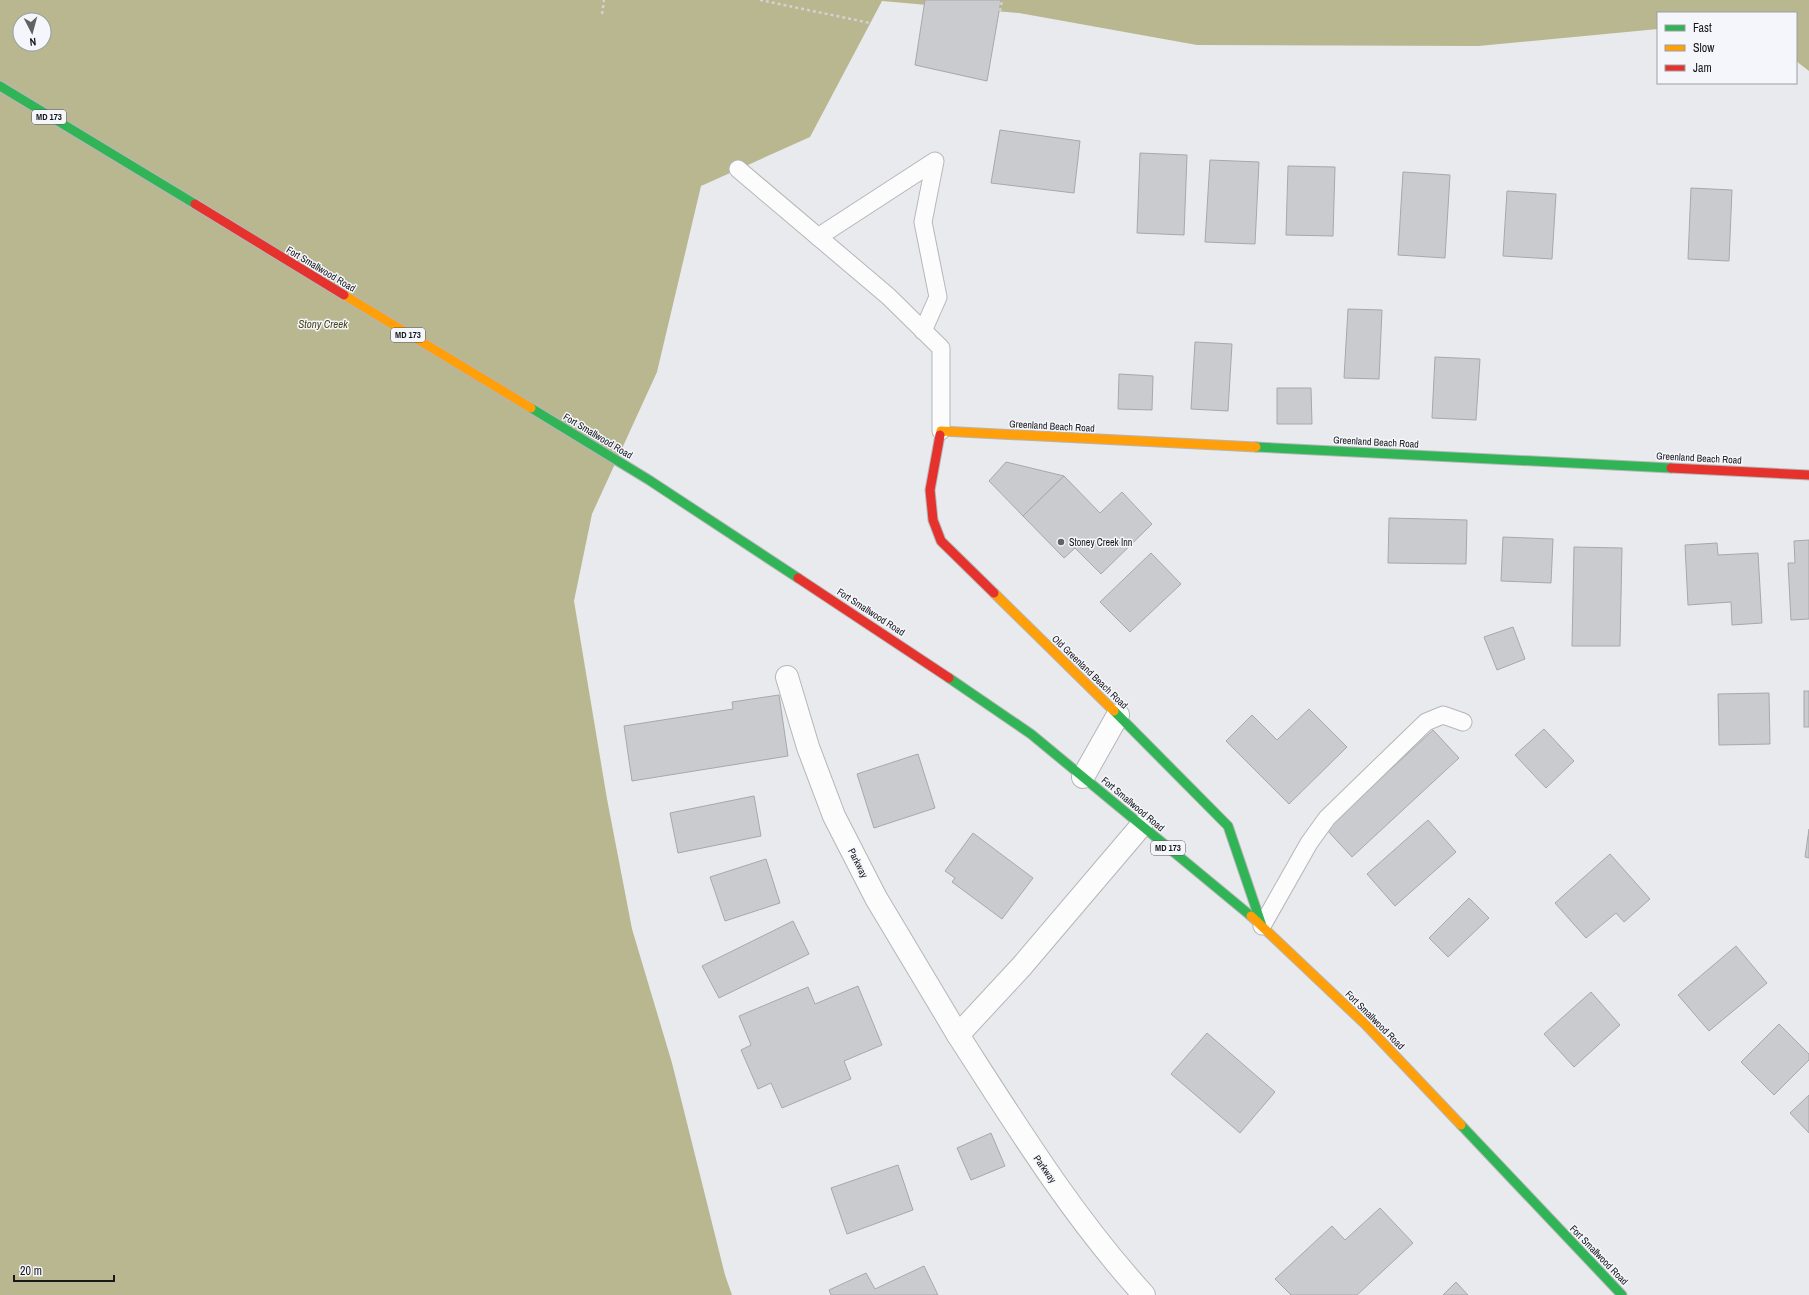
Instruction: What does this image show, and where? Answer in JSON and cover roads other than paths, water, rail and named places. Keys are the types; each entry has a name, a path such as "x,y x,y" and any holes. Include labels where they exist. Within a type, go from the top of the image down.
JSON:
{"main road":[{"name":"Fort Smallwood Road","path":"0,86 649,480 899,644 1031,734 1262,926 1365,1024 1622,1295"},
{"name":"Greenland Beach Road","path":"941,431 1809,475"},
{"name":"Old Greenland Beach Road","path":"941,431 930,490 933,520 941,541 1118,715 1228,826 1262,926"}],"street":[{"name":"Parkway","path":"787,677 808,747 834,816 876,898 958,1035 1032,1151 1075,1212 1144,1295"},
{"path":"1083,777 1118,715"},
{"path":"958,1035 1022,966 1141,826"}],"lane":[{"path":"818,237 935,161 923,222 938,297 923,331"},
{"path":"738,169 888,296 941,348 941,431"},
{"path":"1262,926 1309,843 1327,818 1426,722 1443,715 1463,722"}],"water":[{"name":"Stony Creek","path":"0,0 1809,0 1809,71 1797,62 1797,12 1657,12 1657,29 1478,46 1197,45 1019,13 882,1 810,137 701,186 657,372 592,514 574,601 607,799 632,929 672,1063 725,1275 732,1295 0,1295"}],"place":[{"name":"Stoney Creek Inn","path":"1061,542"}]}
